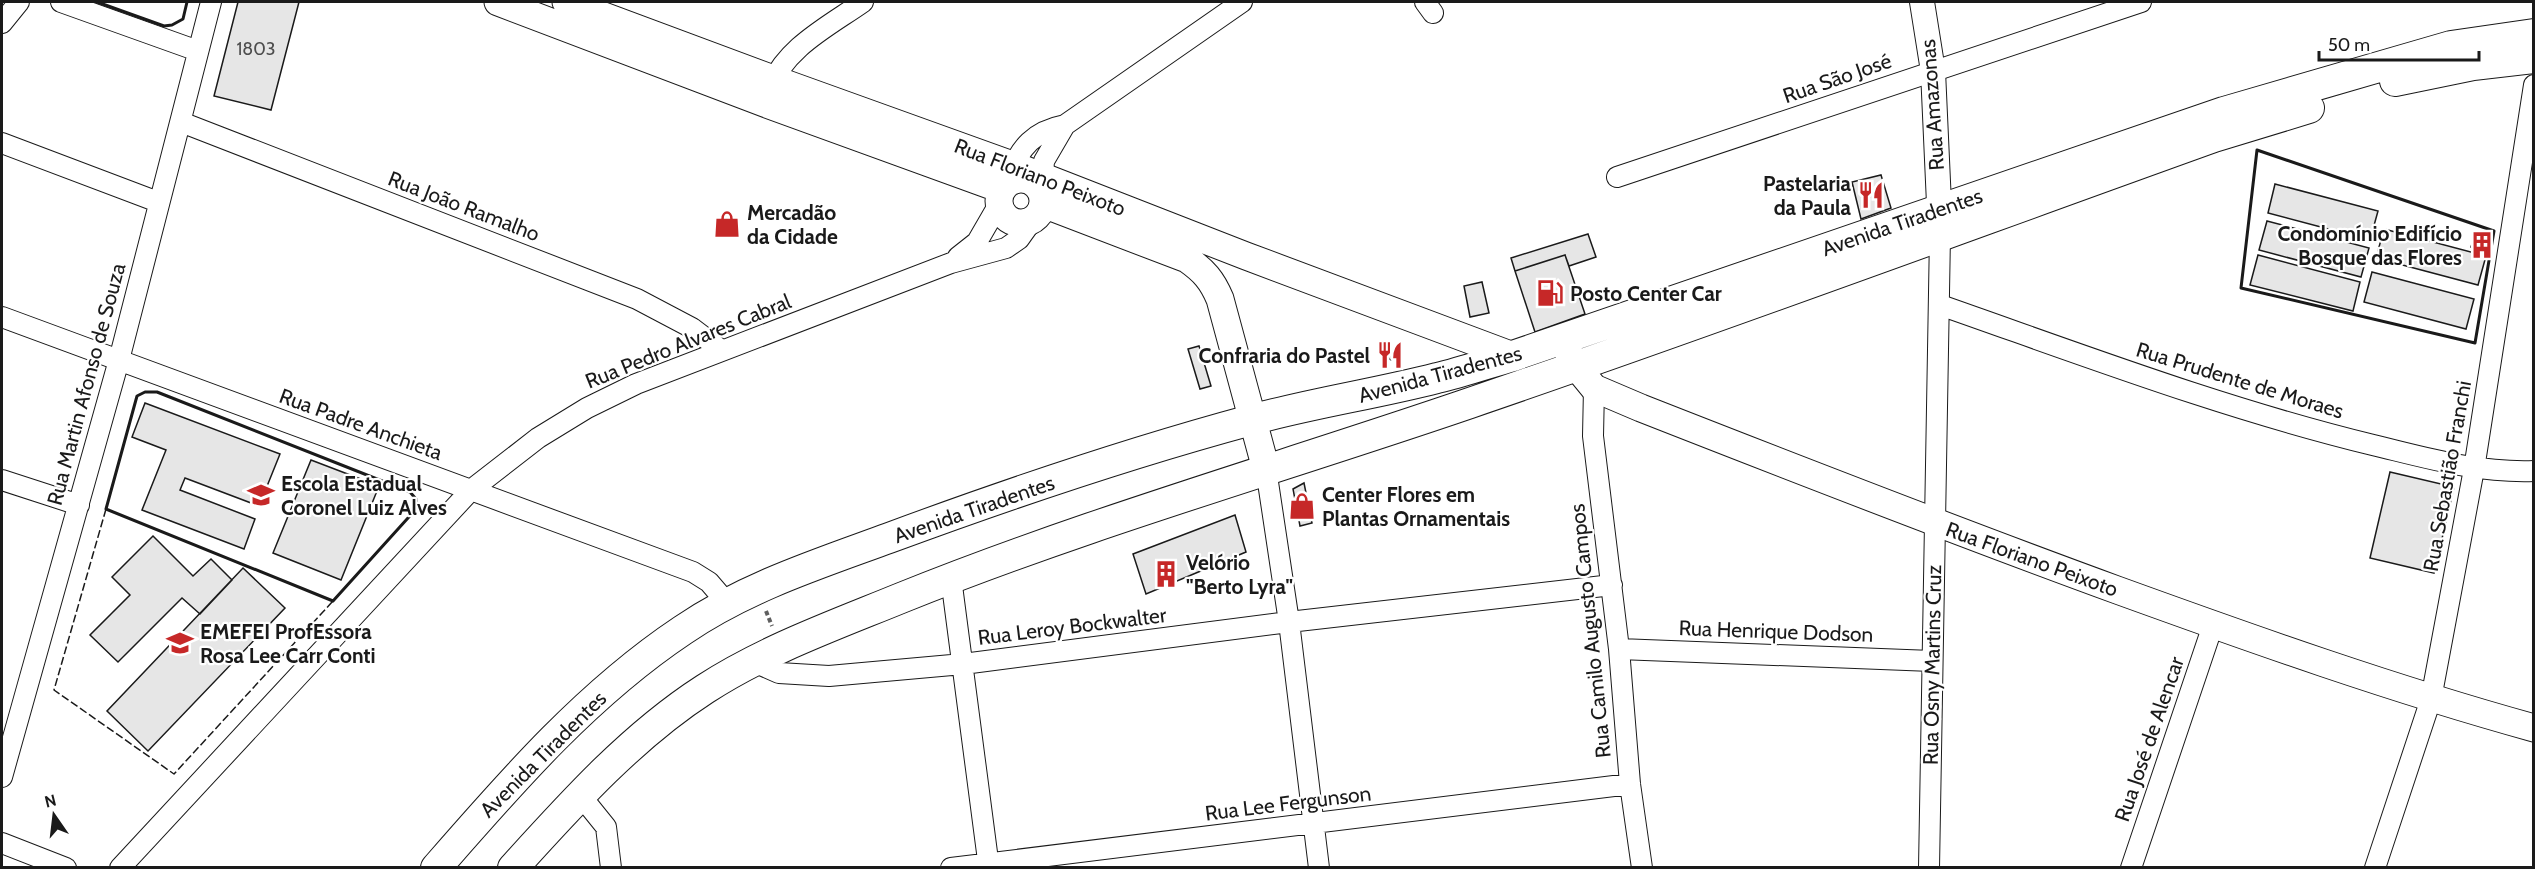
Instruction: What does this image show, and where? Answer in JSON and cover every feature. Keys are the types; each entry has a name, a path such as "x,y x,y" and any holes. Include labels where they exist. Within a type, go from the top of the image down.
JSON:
{"main road":[{"name":"Rua Floriano Peixoto","path":"498,2 768,91"},
{"name":"Rua Floriano Peixoto","path":"566,2 768,91 1005,186 1246,256 1514,356"},
{"name":"Avenida Tiradentes","path":"513,867 581,796 652,729 704,689 781,648 951,578 1142,510 1266,469 1585,377 1940,223 2057,168 2246,105 2451,46 2534,34"},
{"name":"Avenida Tiradentes","path":"435,867 500,794 572,720 642,659 684,629 756,588 1125,456 1254,419 1438,378 1514,356 2399,80 2473,65 2534,58"},
{"path":"1005,186 1006,217 1012,221 1027,222 1040,198"},
{"name":"Rua Floriano Peixoto","path":"1040,198 1187,260 1213,281"},
{"path":"1246,256 1213,281 1254,419 1266,469"},
{"path":"1561,340 1585,377"},
{"name":"Rua Floriano Peixoto","path":"1585,377 1934,523 2213,625 2431,699 2534,728"}],"street":[{"path":"2,23 19,2"},
{"path":"61,2 198,51"},
{"name":"Rua Martin Afonso de Souza","path":"2,777 119,360 211,2"},
{"path":"768,91 783,63 802,45 863,2"},
{"path":"1040,198 1044,160 1065,125 1242,2"},
{"name":"Rua Amazonas","path":"1922,2 1933,71 1940,223"},
{"name":"Rua São José","path":"1617,177 2141,2"},
{"name":"Rua Sebastião Franchi","path":"2375,867 2431,699 2474,469 2534,85"},
{"name":"Rua João Ramalho","path":"181,122 637,299 666,313 722,350"},
{"name":"Rua Pedro Alvares Cabral","path":"951,263 977,242 1024,146 1048,128 1065,125"},
{"path":"2,143 158,202"},
{"name":"Rua Pedro Alvares Cabral","path":"120,867 471,490 538,438 587,408 636,384 951,263 1006,248 1019,239 1040,198"},
{"name":"Rua Osny Martins Cruz","path":"1929,867 1940,223"},
{"name":"Rua Prudente de Moraes","path":"1940,305 2186,392 2325,433 2474,469 2534,471"},
{"name":"Rua Padre Anchieta","path":"2,317 693,572 709,582 727,603"},
{"name":"Rua Camilo Augusto Campos","path":"1585,377 1612,585 1630,784 1642,867"},
{"path":"1266,469 1289,622 1319,867"},
{"path":"2,480 79,505"},
{"path":"951,578 988,865"},
{"name":"Rua Leroy Bockwalter","path":"754,662 779,673 829,676 963,664 1289,622 1612,585"},
{"name":"Rua José de Alencar","path":"2131,867 2213,625"},
{"name":"Rua Henrique Dodson","path":"1619,649 1932,660"},
{"name":"Rua Lee Fergunson","path":"951,867 988,865 1630,784"},
{"path":"581,796 606,827 611,867"},
{"path":"2,843 66,867"}],"path":[{"path":"756,588 781,648"}],"building":[{"path":"238,2 299,2 271,110 214,96"},
{"name":"Pastelaria da Paula","path":"1881,175 1891,208 1861,219 1852,182"},
{"path":"2275,184 2378,211 2370,240 2268,213"},
{"path":"2267,221 2369,248 2361,277 2259,250"},
{"path":"2384,229 2486,256 2478,285 2376,258"},
{"path":"1588,234 1596,257 1569,266 1565,255 1515,271 1511,258"},
{"name":"Condomínio Edifício Bosque das Flores","path":"2474,238 2492,243 2490,252 2471,247"},
{"name":"Posto Center Car","path":"1565,255 1585,314 1535,332 1515,271"},
{"path":"2258,255 2360,282 2353,311 2250,285"},
{"path":"2372,272 2474,299 2466,329 2364,302"},
{"path":"1482,282 1489,313 1470,317 1464,286"},
{"path":"1199,346 1211,386 1200,389 1188,349"},
{"name":"Confraria do Pastel","path":"1388,350 1395,356 1391,360 1384,355"},
{"path":"145,403 280,454 259,506 185,478 180,490 255,519 244,549 142,510 166,450 132,437"},
{"path":"311,460 379,486 341,580 273,553"},
{"path":"2390,472 2454,487 2434,573 2370,558"},
{"name":"Center Flores em Plantas Ornamentais","path":"1304,483 1312,523 1300,526 1293,489"},
{"name":"Velório \"Berto Lyra\"","path":"1235,515 1246,552 1146,594 1133,554"},
{"path":"153,536 193,576 211,559 232,580 200,614 182,598 118,662 90,635 130,595 112,577"},
{"path":"243,568 285,608 148,751 107,711"}],"fence":[{"path":"106,509 54,690 174,774 333,601"}],"wall":[{"path":"97,2 164,26 172,25 183,19 187,2"},
{"path":"2257,150 2494,231 2475,343 2241,288 2257,150"},
{"path":"145,392 157,392 410,492 416,499 417,508 333,601 106,509 137,396 145,392"}],"place":[{"name":"Pastelaria da Paula","path":"1871,195"},
{"name":"Mercadão da Cidade","path":"727,224"},
{"name":"Condomínio Edifício Bosque das Flores","path":"2482,245"},
{"name":"Posto Center Car","path":"1550,293"},
{"name":"Confraria do Pastel","path":"1390,355"},
{"name":"Escola Estadual Coronel Luiz Alves","path":"261,495"},
{"name":"Center Flores em Plantas Ornamentais","path":"1302,506"},
{"name":"Velório \"Berto Lyra\"","path":"1166,574"},
{"name":"EMEFEI ProfEssora Rosa Lee Carr Conti","path":"180,643"}]}
